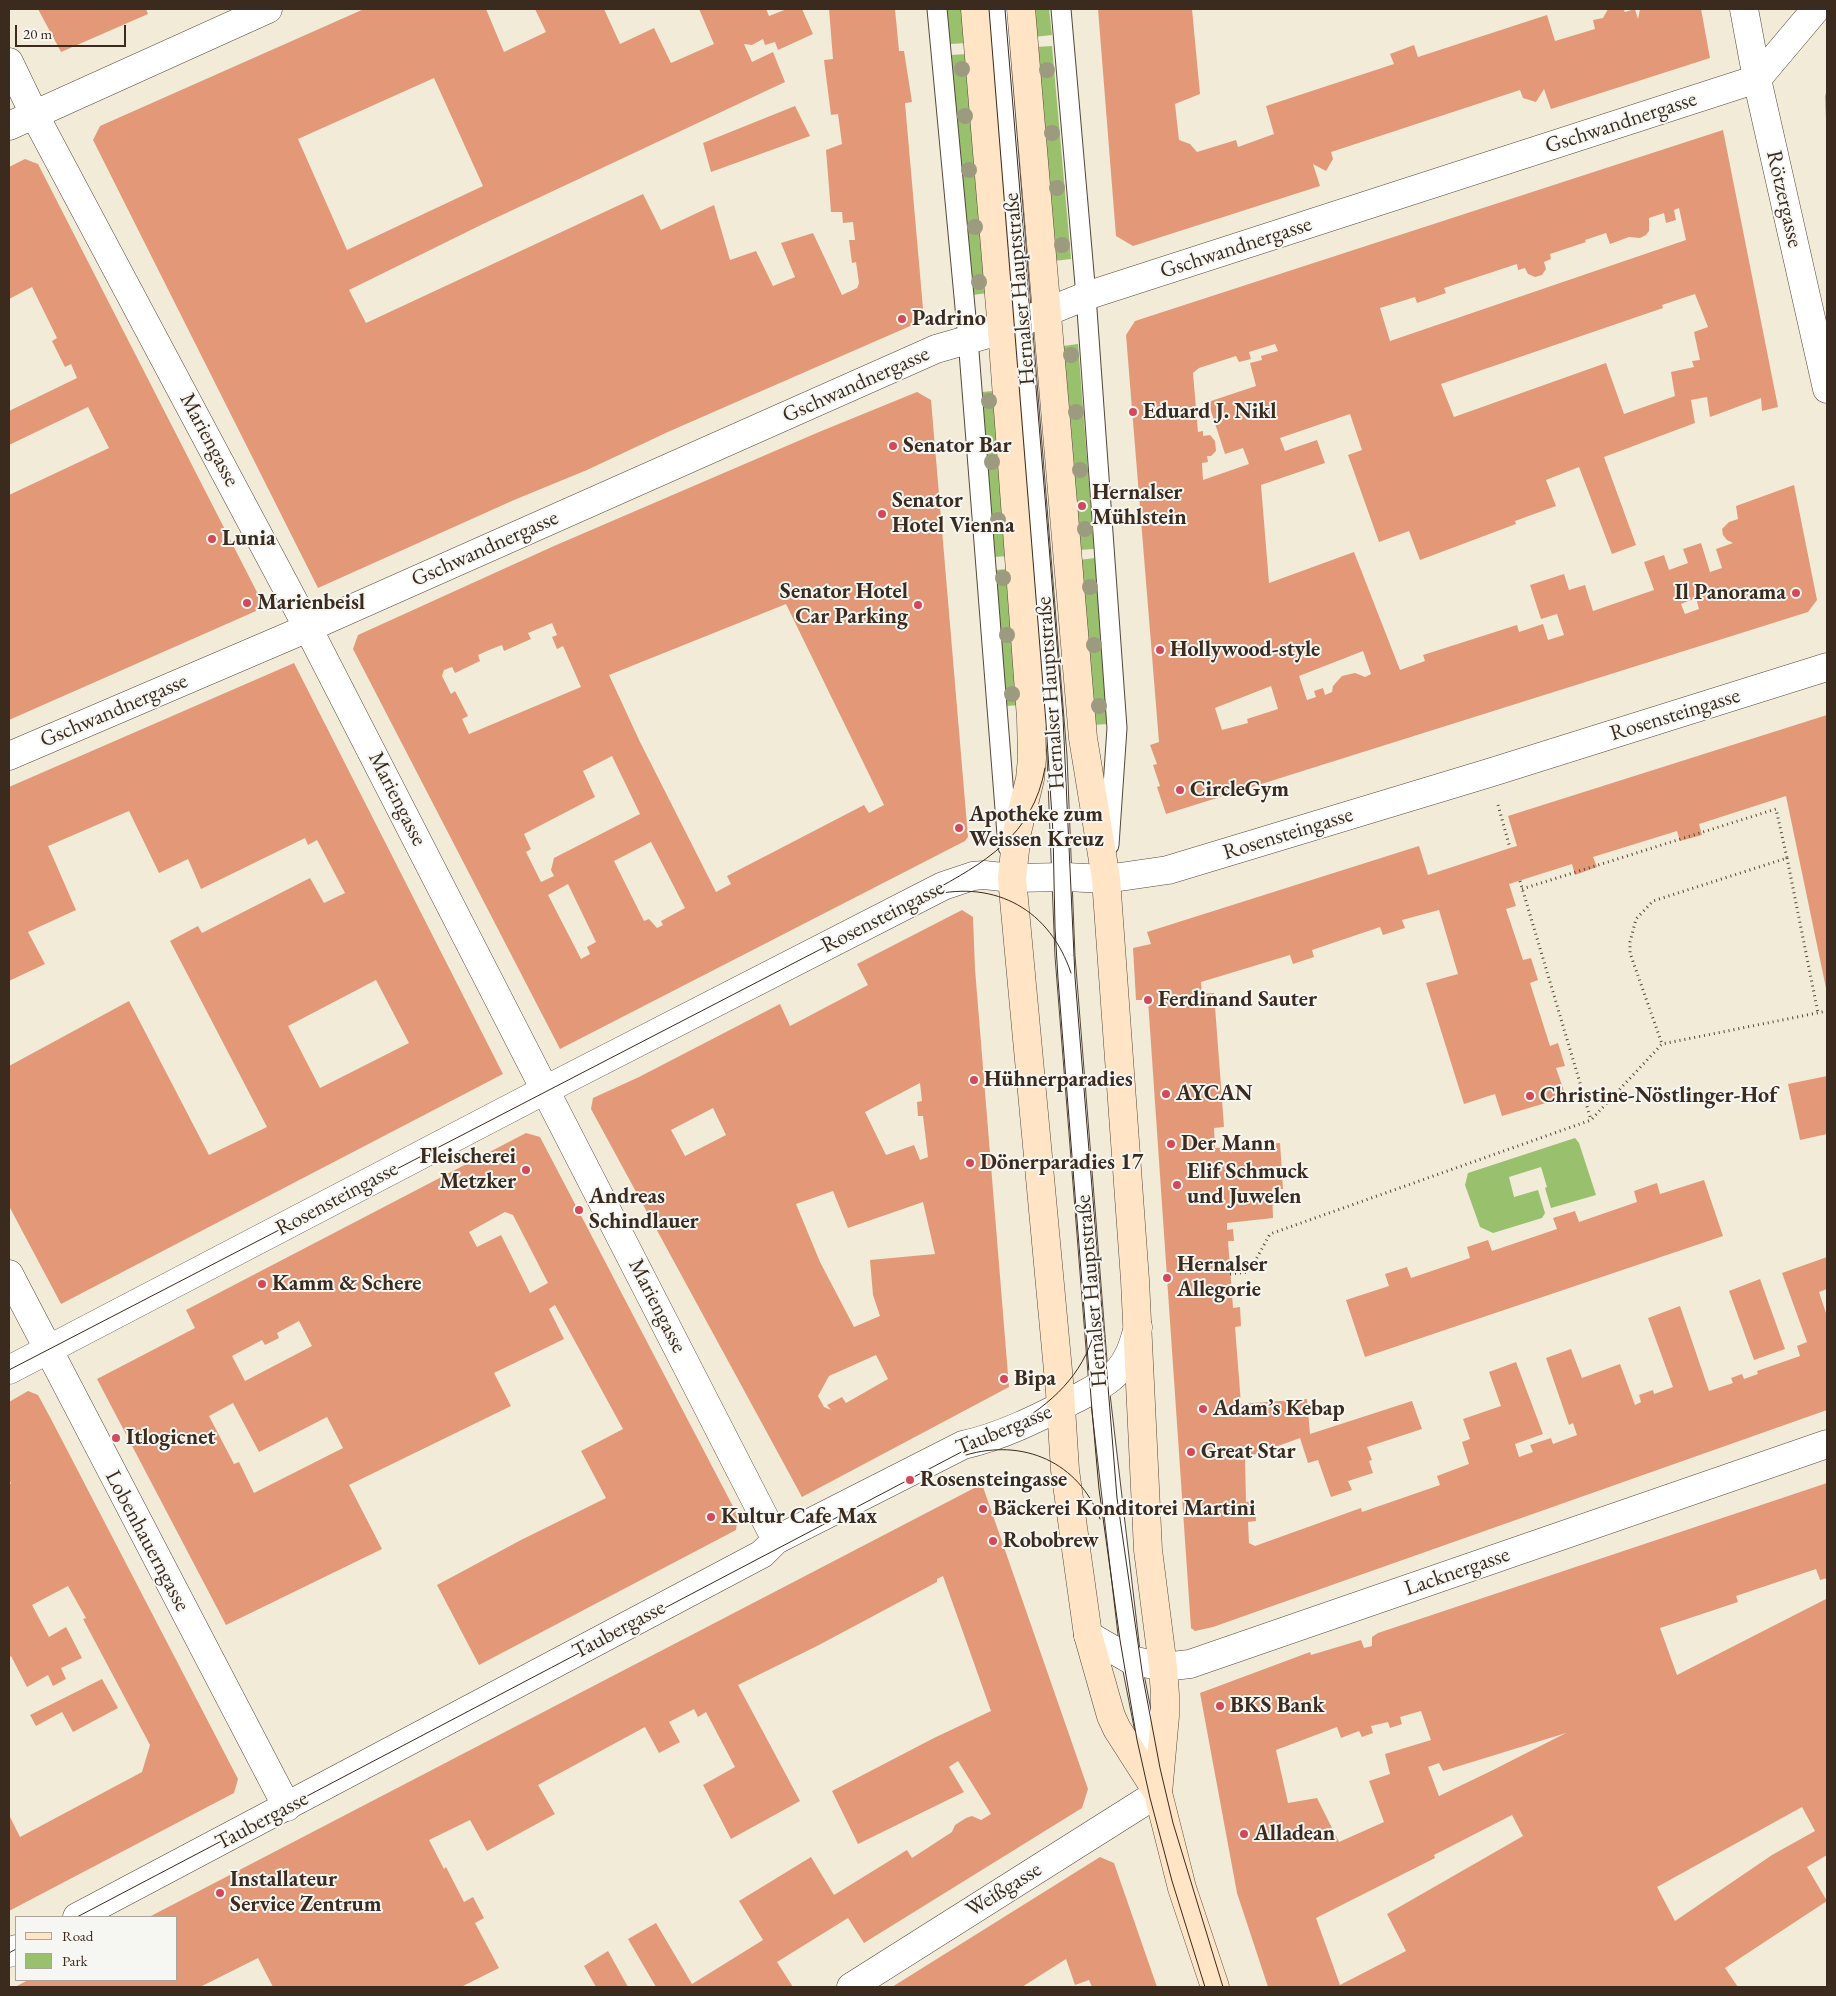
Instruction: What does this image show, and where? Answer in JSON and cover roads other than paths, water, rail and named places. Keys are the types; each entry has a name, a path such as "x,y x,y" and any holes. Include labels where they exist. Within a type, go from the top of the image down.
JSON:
{"main road":[{"name":"Hernalser Hauptstraße","path":"975,9 1024,322 1083,738 1106,879 1138,1327 1148,1550 1163,1667 1165,1716 1158,1792"},
{"name":"Hernalser Hauptstraße","path":"1021,9 1024,322 1032,758 1030,779 1016,832 1012,878 1065,1470 1088,1635 1111,1716 1117,1729 1158,1792 1182,1888 1215,1987"}],"street":[{"path":"9,126 268,9"},
{"name":"Rötzergasse","path":"1744,9 1757,79 1827,389"},
{"path":"1757,79 1816,9"},
{"name":"Mariengasse","path":"9,62 34,114 308,628 776,1540"},
{"name":"Gschwandnergasse","path":"9,756 308,628 936,349 1024,322 1086,296 1757,79"},
{"name":"Rosensteingasse","path":"9,1370 546,1089 943,886 973,876 1106,879 1168,870 1489,773 1827,667"},
{"name":"Lobenhauerngasse","path":"9,1274 287,1808"},
{"name":"Taubergasse","path":"79,1916 287,1808 762,1554 776,1540 962,1445 985,1440 1099,1386 1118,1372 1134,1344 1138,1327"},
{"name":"Lacknergasse","path":"1088,1635 1131,1660 1163,1667 1190,1664 1827,1444"},
{"name":"Weißgasse","path":"851,1987 1158,1792"}],"lane":[{"name":"Hernalser Hauptstraße","path":"937,9 968,339 998,738 1012,878"},
{"name":"Hernalser Hauptstraße","path":"997,9 1024,322 1057,756 1065,956 1099,1386 1131,1660 1158,1792"},
{"name":"Hernalser Hauptstraße","path":"1061,9 1086,296 1117,728 1106,879"}],"tram line":[{"path":"989,9 1046,723 1053,833 1058,979 1099,1489 1120,1640 1137,1740 1172,1881 1205,1987"},
{"path":"1005,9 1063,717 1075,977 1117,1498 1143,1678 1160,1768 1173,1823 1223,1987"},
{"path":"9,1370 949,882 987,858 1018,830 1030,812 1039,792 1045,768"},
{"path":"932,895 955,891 978,892 999,896 1018,905 1035,917 1049,932 1062,951 1071,973"},
{"path":"79,1916 1026,1418 1052,1398 1074,1375 1089,1347 1098,1315"},
{"path":"966,1455 1008,1450 1028,1453 1046,1459 1063,1469 1078,1483 1091,1499 1100,1519"},
{"path":"9,1953 15,1950"}],"place":[{"name":"Padrino","path":"902,319"},
{"name":"Eduard J. Nikl","path":"1133,412"},
{"name":"Senator Bar","path":"893,446"},
{"name":"Hernalser Mühlstein","path":"1082,506"},
{"name":"Senator Hotel Vienna","path":"882,514"},
{"name":"Lunia","path":"212,539"},
{"name":"Il Panorama","path":"1796,593"},
{"name":"Marienbeisl","path":"247,603"},
{"name":"Senator Hotel Car Parking","path":"918,605"},
{"name":"Hollywood-style","path":"1160,650"},
{"name":"CircleGym","path":"1180,790"},
{"name":"Apotheke zum Weissen Kreuz","path":"959,828"},
{"name":"Ferdinand Sauter","path":"1148,1000"},
{"name":"Hühnerparadies","path":"974,1080"},
{"name":"AYCAN","path":"1166,1094"},
{"name":"Christine-Nöstlinger-Hof","path":"1530,1096"},
{"name":"Der Mann","path":"1171,1144"},
{"name":"Dönerparadies 17","path":"970,1163"},
{"name":"Fleischerei Metzker","path":"526,1170"},
{"name":"Elif Schmuck und Juwelen","path":"1177,1185"},
{"name":"Andreas Schindlauer","path":"579,1210"},
{"name":"Hernalser Allegorie","path":"1167,1278"},
{"name":"Kamm & Schere","path":"262,1284"},
{"name":"Bipa","path":"1004,1379"},
{"name":"Adam’s Kebap","path":"1203,1409"},
{"name":"Itlogicnet","path":"116,1438"},
{"name":"Great Star","path":"1191,1452"},
{"name":"Rosensteingasse","path":"910,1480"},
{"name":"Bäckerei Konditorei Martini","path":"983,1509"},
{"name":"Kultur Cafe Max","path":"711,1517"},
{"name":"Robobrew","path":"993,1541"},
{"name":"BKS Bank","path":"1220,1706"},
{"name":"Alladean","path":"1244,1834"},
{"name":"Installateur Service Zentrum","path":"220,1893"}]}
